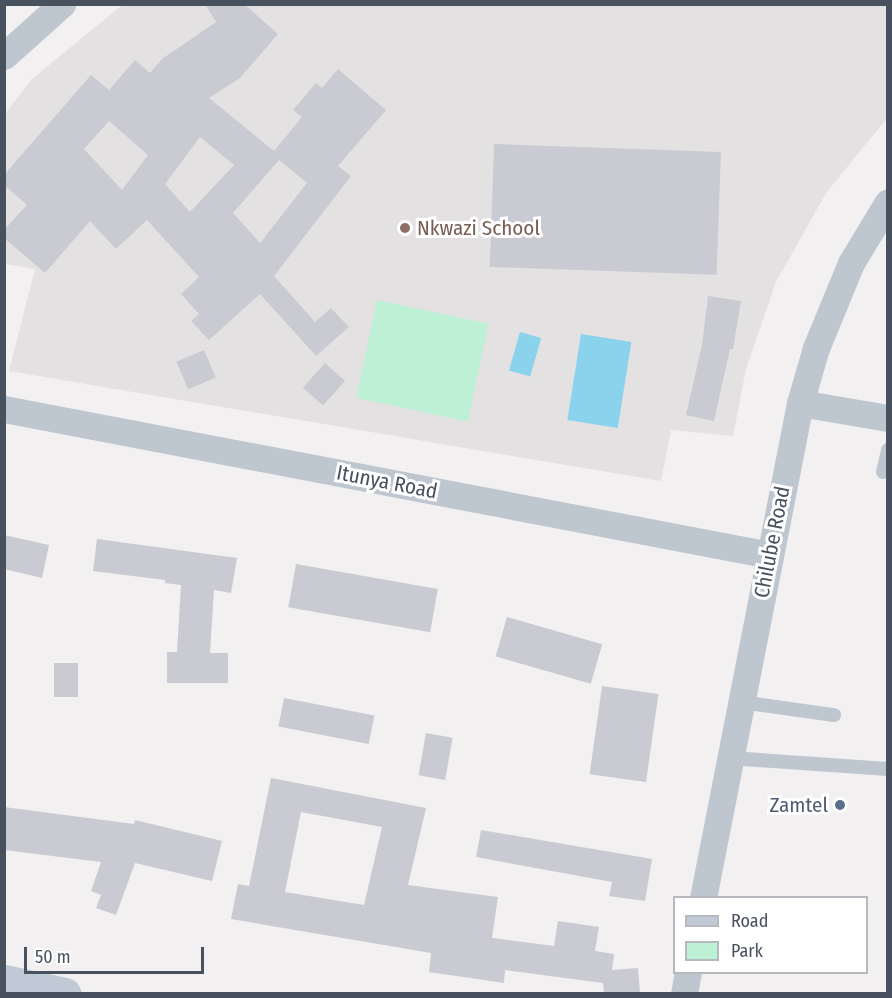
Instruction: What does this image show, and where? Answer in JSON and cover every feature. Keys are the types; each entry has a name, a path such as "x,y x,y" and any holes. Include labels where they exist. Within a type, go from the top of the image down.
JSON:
{"main road":[{"path":"4,981 65,993"}],"street":[{"path":"4,56 62,4"},
{"name":"Chilube Road","path":"703,896 800,403 816,348 851,263 888,202"},
{"path":"800,403 888,418"},
{"name":"Itunya Road","path":"4,409 770,555"},
{"path":"684,993 688,974"}],"lane":[{"path":"883,472 888,450"},
{"path":"741,702 834,715"},
{"path":"730,758 888,769"}],"shaded area":[{"name":"Nkwazi School","path":"122,5 887,5 887,118 826,193 776,282 746,369 733,436 671,430 661,481 9,371 35,269 5,264 4,115 32,79"}],"green space":[{"path":"377,300 489,324 468,422 356,398"}],"water":[{"path":"520,332 541,338 530,377 509,370"},
{"path":"581,334 631,342 618,428 567,420"}],"building":[{"path":"205,4 244,4 278,34 240,78 209,98 274,151 302,117 293,110 316,83 322,88 338,69 386,110 338,166 351,176 274,276 315,322 331,308 349,327 316,356 260,294 209,340 191,321 199,314 181,294 199,277 147,220 116,249 90,221 45,273 4,238 4,230 27,205 4,185 4,175 91,75 109,90 135,60 150,73 162,59 216,22","holes":["109,121 148,155 122,190 84,149","200,137 234,165 190,212 165,184","279,160 307,183 260,243 233,213"]},
{"path":"494,144 721,152 717,275 490,267"},
{"path":"708,296 741,301 733,349 730,349 714,421 686,415 702,345"},
{"path":"204,350 216,378 188,389 176,362"},
{"path":"325,363 345,381 323,406 303,388"},
{"path":"4,535 49,545 42,578 4,569"},
{"path":"97,539 237,558 231,593 214,590 210,653 228,653 228,683 167,683 167,652 177,652 181,585 165,583 165,580 93,571"},
{"path":"296,564 438,589 430,632 288,607"},
{"path":"507,617 602,644 591,684 496,656"},
{"path":"54,663 78,663 78,697 54,697"},
{"path":"602,686 658,694 646,782 590,774"},
{"path":"284,698 374,716 369,744 278,726"},
{"path":"426,733 453,738 445,780 419,775"},
{"path":"271,778 426,808 408,885 498,897 492,938 554,946 558,921 599,927 595,951 614,954 612,970 638,968 640,993 604,993 603,983 505,970 504,983 429,972 431,953 231,919 238,884 249,886","holes":["301,812 382,827 364,905 285,892"]},
{"path":"4,807 134,824 135,820 222,841 212,881 135,863 116,915 96,908 101,895 91,891 101,862 4,850"},
{"path":"481,830 652,859 645,901 609,896 612,882 476,857"}],"place":[{"name":"Nkwazi School","path":"405,228"},
{"name":"Zamtel","path":"840,805"}]}
